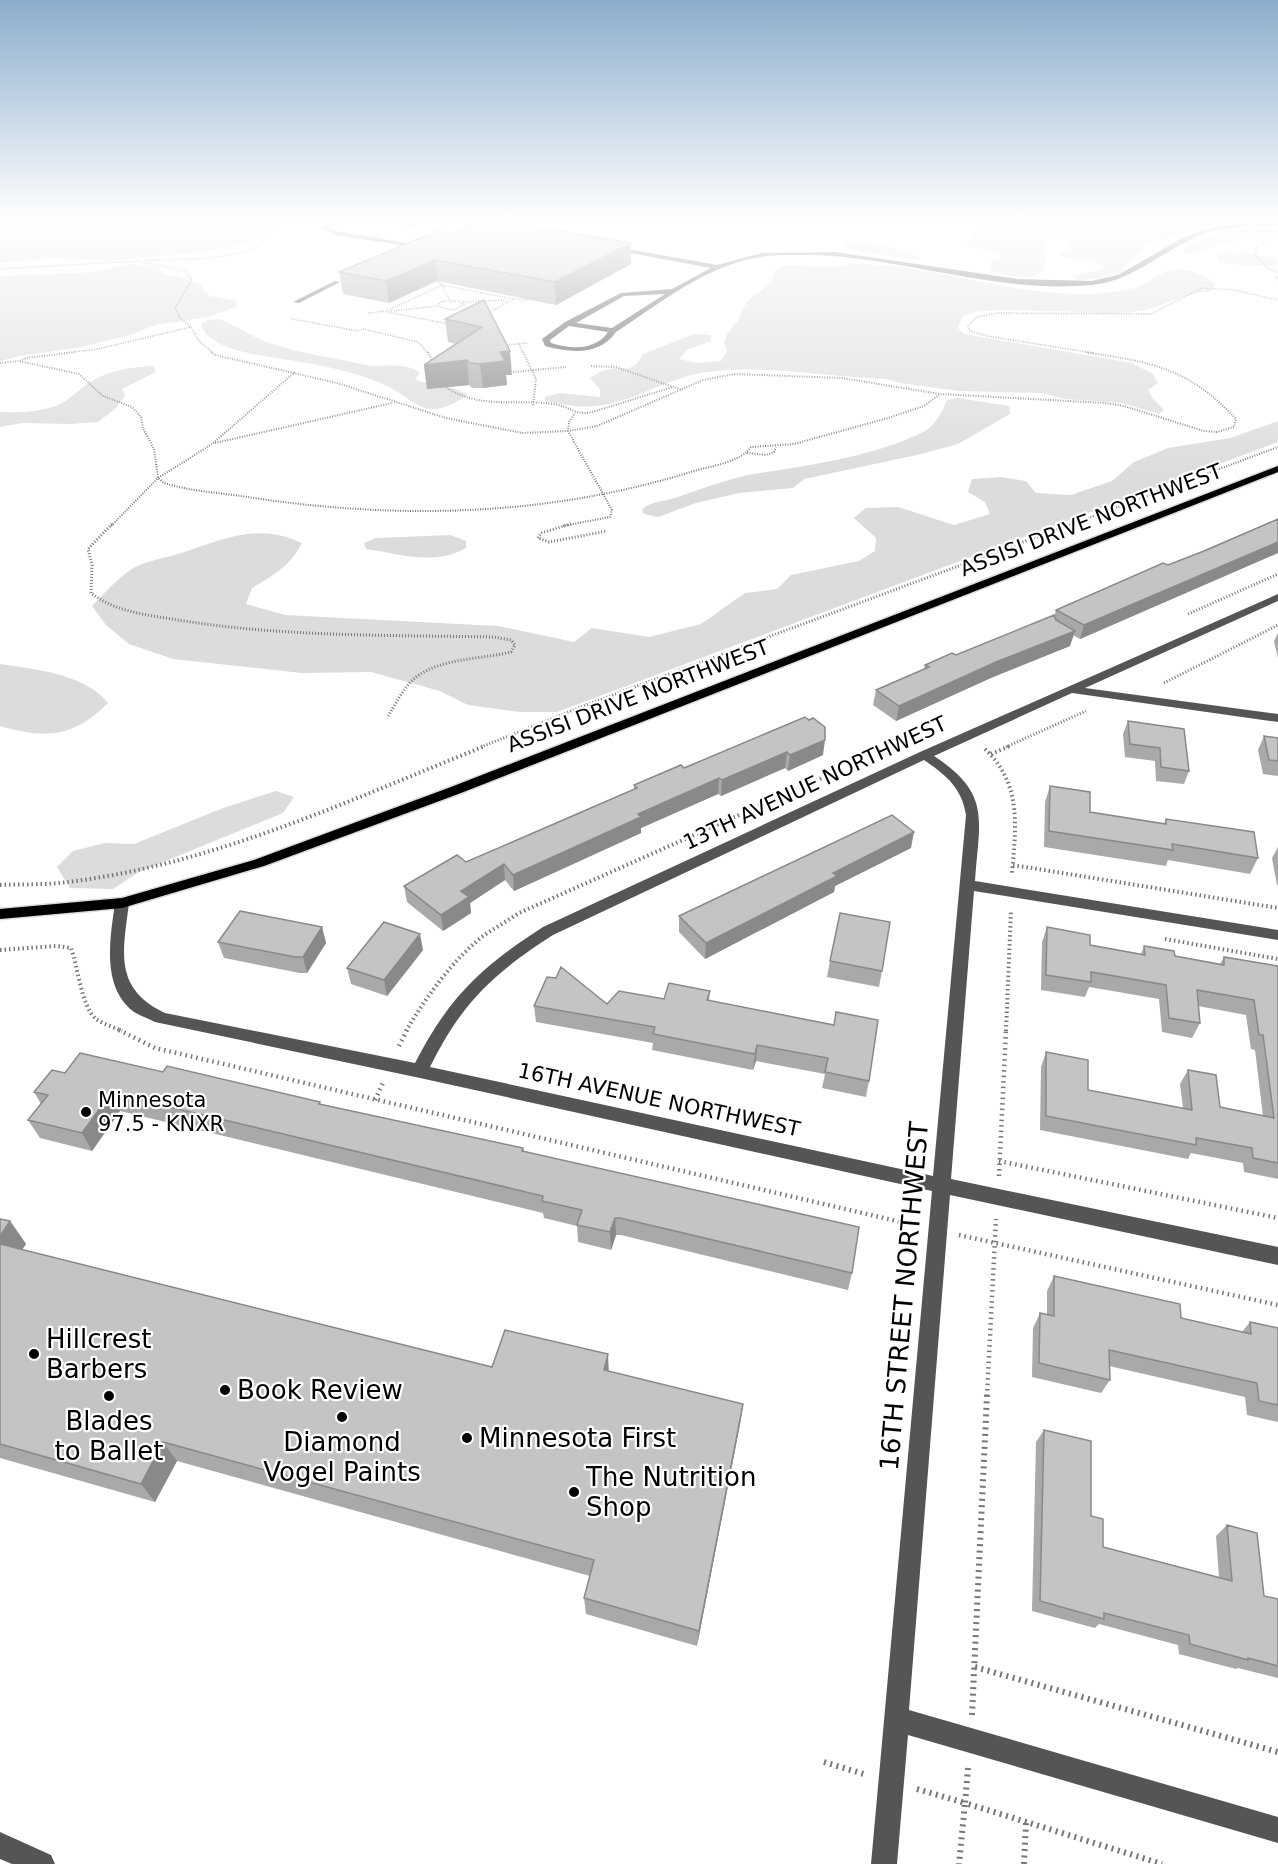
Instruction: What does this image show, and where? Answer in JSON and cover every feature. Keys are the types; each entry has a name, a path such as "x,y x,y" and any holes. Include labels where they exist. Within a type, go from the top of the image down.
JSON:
{"main road":[{"name":"ASSISI DRIVE NORTHWEST","path":"0,914 122,903 183,887 281,855 1278,469"}],"street":[{"path":"603,305 546,339 548,344 584,349 598,346 609,339 614,330 654,305"},
{"path":"568,324 614,330"},
{"name":"13TH AVENUE NORTHWEST","path":"420,1071 436,1037 466,995 489,970 538,937 925,754 1278,597"},
{"path":"1072,690 1278,718"},
{"name":"16TH STREET NORTHWEST","path":"884,1864 974,815 972,798 950,771 925,754"},
{"path":"969,885 1278,935"},
{"name":"16TH AVENUE NORTHWEST","path":"122,903 117,945 119,972 128,996 140,1008 161,1018 420,1071 1278,1256"},
{"path":"897,1719 1278,1830"},
{"path":"0,1845 42,1864"}],"path":[{"path":"177,305 175,308 180,318 191,327 206,349 215,355 295,372 446,418 522,433 568,431 597,426 703,380 734,375 842,378 940,394 1105,403 1124,406 1210,433 1234,427 1236,419 1206,388 1168,368 1148,362 987,336 970,331 968,326 972,319 980,315 997,313 1151,314 1169,305"},
{"path":"387,311 400,305"},
{"path":"368,313 438,306 453,310 463,305"},
{"path":"482,316 503,305"},
{"path":"453,310 457,318"},
{"path":"387,311 450,324"},
{"path":"295,314 290,318 323,326 358,331 363,329 418,342 430,353 436,370"},
{"path":"0,363 98,349 191,327"},
{"path":"499,346 519,344 536,379 533,405"},
{"path":"19,361 79,374 103,396 132,407 141,417 142,428 154,449 158,477 164,483 240,498 356,509 466,512 508,509 647,486 747,453 766,456 774,452 776,447"},
{"path":"513,372 574,367"},
{"path":"583,367 616,367 682,390"},
{"path":"295,372 212,444 158,477 88,549 92,565 91,593 104,603 138,613 209,625 288,633 494,637 511,640 515,645 511,652 444,666 421,674 402,692 388,716"},
{"path":"439,378 442,386 453,394 473,401 494,405 556,404 574,413 589,413 673,387"},
{"path":"747,453 751,447 762,445 776,447 888,418 924,406 940,394"},
{"path":"212,444 266,429 351,414 393,402"},
{"path":"574,413 569,422 568,431 612,510 610,517 556,527 541,532 538,538 549,542 607,531"},
{"path":"0,885 59,883 152,867 272,831 586,705 1278,447"},
{"path":"1157,687 1278,625"},
{"path":"1083,712 992,754 1001,765 1014,805 1017,827 1013,865 1278,908"},
{"path":"1011,913 999,1161 1278,1218"},
{"path":"0,950 56,946 71,948 76,961 81,990 95,1018 155,1048 995,1244 1278,1305"},
{"path":"995,1244 975,1667 1278,1752"},
{"path":"965,1803 1162,1864"},
{"path":"1024,1864 1026,1822"}],"shaded area":[{"path":"0,305 236,305 236,307 208,317 155,325 130,335 78,348 25,355 0,361"},
{"path":"745,305 1161,305 1123,313 981,311 964,316 958,328 964,334 1132,363 1153,374 1158,383 1148,390 1164,410 1159,414 1122,403 1065,399 1042,393 958,391 887,379 747,369 686,376 609,404 582,406 545,401 545,397 561,393 600,397 600,389 590,378 610,369 630,368 639,361 643,354 694,334 711,335 711,341 687,350 679,359 698,363 721,361 727,351 724,342 727,334 737,322"},
{"path":"219,319 269,343 293,350 366,365 408,367 420,373 415,379 462,391 468,395 442,408 425,408 389,387 355,374 227,347 215,341 206,333 201,324 207,320"},
{"path":"154,366 156,372 122,389 125,396 116,408 98,422 22,423 0,427 0,412 28,412 56,406 90,382 105,375 129,368"},
{"path":"958,398 1009,406 1010,414 958,444 804,479 793,488 739,493 696,503 658,517 644,514 642,510 652,503 675,498 714,484 884,448 928,429 938,418 947,400"},
{"path":"1278,421 1278,442 557,712 520,712 468,705 440,691 371,672 301,673 173,659 129,644 106,625 92,606 112,585 131,570 145,563 227,538 256,533 286,537 302,543 287,564 252,588 246,604 285,615 498,626 574,642 592,628 649,637 701,624 745,593 777,589 791,575 859,561 875,551 876,538 854,518 866,508 898,507 954,525 990,514 985,502 968,492 972,479 1001,477 1026,481 1036,493 1071,495 1112,481 1134,462 1168,448 1230,438"},
{"path":"450,535 466,541 466,548 430,558 366,549 364,543 376,538"},
{"path":"0,664 58,674 73,679 98,693 108,703 83,723 58,732 31,733 0,726"},
{"path":"276,791 294,797 283,813 139,872 113,889 70,888 57,867 73,851 105,843 134,844 223,808"}],"building":[{"path":"474,305 487,305 510,351 500,352 505,361 480,364 470,363 467,360 424,365 482,327 445,319"},
{"path":"1278,519 1278,542 1084,625 1056,610 1163,563 1168,565"},
{"path":"1054,615 1056,620 1075,631 996,662 899,706 876,690 929,667 925,665 952,653 956,655"},
{"path":"805,717 809,720 813,718 825,727 825,740 790,755 787,752 722,780 719,778 638,814 641,817 513,875 504,864 461,891 469,897 441,915 404,886 457,855 466,862 637,788 634,785 681,765 684,768"},
{"path":"1128,721 1184,729 1189,771 1161,767 1160,748 1130,744"},
{"path":"1264,736 1278,738 1278,761 1269,760"},
{"path":"1050,786 1090,792 1090,812 1166,824 1166,819 1254,832 1258,858 1172,844 1173,850 1049,831"},
{"path":"892,815 914,832 833,873 837,876 706,943 679,916"},
{"path":"240,911 322,927 303,957 218,942"},
{"path":"840,913 890,922 882,971 830,961"},
{"path":"384,922 420,934 384,980 347,968"},
{"path":"1047,927 1090,935 1090,945 1145,955 1144,946 1174,951 1175,956 1224,965 1224,957 1278,966 1278,1163 1253,1158 1252,1148 1196,1138 1196,1145 1046,1116 1046,1052 1088,1060 1088,1090 1192,1110 1188,1070 1216,1075 1220,1107 1274,1118 1263,1035 1259,1035 1254,1000 1197,990 1200,1023 1169,1018 1166,985 1091,972 1091,982 1046,975"},
{"path":"561,967 607,1004 619,991 664,999 669,983 710,991 707,1000 834,1025 836,1012 878,1020 869,1081 825,1072 828,1058 757,1045 755,1054 653,1034 655,1027 534,1006 547,977 556,978"},
{"path":"80,1053 163,1072 167,1066 320,1102 319,1104 523,1148 522,1151 859,1227 852,1273 620,1218 615,1218 610,1232 577,1225 582,1210 542,1201 543,1196 111,1093 82,1133 28,1120 48,1095 34,1092 52,1070 65,1073"},
{"path":"0,1219 10,1221 0,1236"},
{"path":"0,1244 492,1367 505,1330 608,1354 604,1370 743,1404 699,1631 584,1598 594,1560 163,1442 141,1484 0,1444"},
{"path":"1054,1276 1180,1304 1181,1318 1251,1334 1250,1322 1278,1328 1278,1405 1259,1401 1257,1383 1109,1350 1110,1380 1039,1363 1040,1313 1054,1316"},
{"path":"1044,1430 1091,1441 1091,1516 1103,1519 1103,1547 1232,1581 1227,1525 1257,1533 1264,1596 1278,1599 1278,1666 1190,1644 1189,1635 1104,1613 1104,1619 1040,1601"}],"place":[{"name":"Minnesota 97.5 - KNXR","path":"86,1112"},
{"name":"Hillcrest Barbers","path":"34,1354"},
{"name":"Book Review","path":"225,1390"},
{"name":"Blades to Ballet","path":"109,1396"},
{"name":"Diamond Vogel Paints","path":"342,1417"},
{"name":"Minnesota First","path":"467,1438"},
{"name":"The Nutrition Shop","path":"574,1492"}]}
